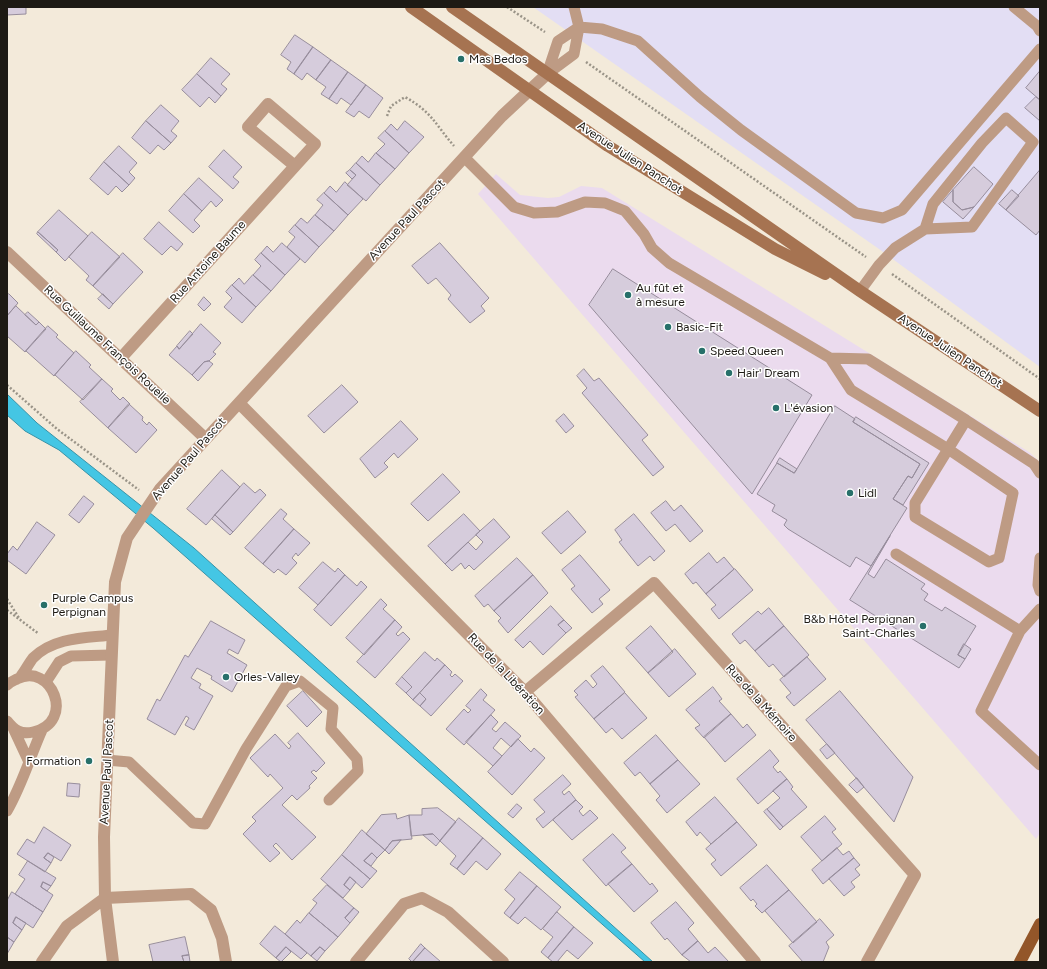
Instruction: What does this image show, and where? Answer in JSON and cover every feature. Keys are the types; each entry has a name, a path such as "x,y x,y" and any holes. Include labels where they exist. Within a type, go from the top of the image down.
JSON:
{"main road":[{"name":"Avenue Julien Panchot","path":"411,7 608,146 775,249 860,291"},
{"name":"Avenue Julien Panchot","path":"452,7 860,291 1040,411"},
{"path":"1020,962 1040,924"}],"street":[{"name":"Avenue Paul Pascot","path":"113,962 105,898 104,837 111,655 116,582 127,538 160,488 510,108 547,74"},
{"name":"Rue Antoine Baume","path":"120,358 295,166 315,144 268,104 248,126 295,166"},
{"name":"Rue Guillaume François Rouelle","path":"7,252 206,439"},
{"name":"Rue de la Libération","path":"239,403 525,692 755,962"},
{"name":"Rue de la Mémoire","path":"525,692 654,583 914,875 867,962"},
{"path":"42,962 67,926 105,898 190,894 211,910 222,938 226,962"},
{"path":"356,962 404,904 422,898 448,912 504,962"}],"lane":[{"path":"547,74 574,54 580,27 574,7"},
{"path":"1014,7 1037,26 1040,31"},
{"path":"547,74 558,41 580,27 602,29 638,41 700,97 741,130 856,213 884,218 902,210 1040,49"},
{"path":"860,291 879,266 896,248 925,230 972,227 1033,142 1006,118 982,143 933,204 925,230"},
{"path":"465,158 514,207 534,213 557,212 585,202 605,203 625,211 644,234 652,248 669,263 830,358 852,390 948,449 1013,493 1000,558 989,562 915,517 915,503 948,449 966,420"},
{"path":"830,358 868,359 1034,464 1040,473"},
{"path":"896,554 1020,632"},
{"path":"1040,558 1038,585 1040,591"},
{"path":"1040,609 1020,632 981,711 1040,765"},
{"path":"7,685 22,676 33,658 46,648 78,638 112,635"},
{"path":"46,682 59,662 71,656 111,655"},
{"path":"7,811 23,778 28,760 42,730 53,719 57,706 55,693 46,682 32,676 22,676"},
{"path":"107,760 129,762 193,823 205,824 246,749 286,686 300,681 333,708 331,729 357,759 358,771 329,800"},
{"path":"7,721 14,730 28,760"},
{"path":"14,730 27,734 42,730"}],"path":[{"path":"507,7 558,41"},
{"path":"574,54 1040,379"},
{"path":"387,116 391,106 405,97 421,106 434,119 447,138 465,158"},
{"path":"7,385 58,429 152,500"},
{"path":"7,599 20,620"},
{"path":"7,610 54,645"}],"shaded area":[{"path":"533,7 1040,7 1040,367 879,249"},
{"path":"496,174 520,195 548,198 559,197 581,186 602,188 1029,452 1040,462 1040,833 1036,839 478,194"}],"water":[{"path":"7,394 37,423 194,548 653,962 645,962 153,528 59,450 25,431 7,415"}],"building":[{"path":"7,7 26,7 26,14 7,15"},
{"path":"295,35 313,47 294,74 287,69 291,62 281,55"},
{"path":"313,47 331,60 316,80 307,73 302,80 294,74"},
{"path":"211,58 230,74 221,84 227,89 221,96 197,74"},
{"path":"331,60 348,72 329,99 321,94 326,87 316,80"},
{"path":"1040,71 1040,100 1026,88"},
{"path":"348,72 366,85 351,105 341,98 337,104 329,99"},
{"path":"197,74 221,96 215,103 209,97 200,107 182,90"},
{"path":"366,85 383,98 369,118 359,111 354,117 346,112"},
{"path":"1036,97 1040,100 1040,121 1025,108"},
{"path":"161,105 179,121 171,131 177,136 171,143 146,121"},
{"path":"146,121 171,143 164,150 158,145 150,154 132,138"},
{"path":"405,121 424,137 409,153 385,131 391,124 397,130"},
{"path":"385,131 409,153 395,169 376,153 385,144 378,138"},
{"path":"119,146 137,163 129,172 135,178 129,185 104,162"},
{"path":"224,150 242,167 233,177 239,182 233,189 209,167"},
{"path":"376,153 395,169 380,185 356,163 362,156 368,162"},
{"path":"104,162 129,185 122,192 116,186 108,195 90,179"},
{"path":"356,163 380,185 366,201 347,185 356,175 350,170"},
{"path":"974,167 993,184 974,207 962,210 953,202 953,190"},
{"path":"350,170 356,175 352,179 346,173"},
{"path":"1040,170 1040,230 1036,235 1006,210"},
{"path":"199,178 223,200 216,207 211,201 202,211 184,194"},
{"path":"345,182 363,199 348,215 324,193 330,186 336,192"},
{"path":"953,190 953,202 962,210 974,207 963,219 943,202"},
{"path":"1012,190 1019,196 1006,210 999,204"},
{"path":"324,193 348,215 334,231 315,215 323,205 317,200"},
{"path":"184,194 202,211 194,220 200,226 193,233 169,211"},
{"path":"59,210 88,236 65,261 56,252 58,250 38,232"},
{"path":"315,215 334,231 319,247 295,225 301,218 307,223"},
{"path":"159,222 183,244 177,251 171,246 162,255 144,239"},
{"path":"295,225 319,247 305,263 287,247 295,237 289,232"},
{"path":"38,232 58,250 56,252 37,234"},
{"path":"92,232 120,257 93,286 86,280 89,276 69,257"},
{"path":"282,243 300,259 285,275 261,253 267,246 273,252"},
{"path":"440,243 489,298 481,306 485,311 470,323 448,299 451,295 436,278 428,284 412,266"},
{"path":"123,253 143,272 113,304 93,286"},
{"path":"261,253 285,275 271,291 253,275 261,266 255,260"},
{"path":"613,269 812,395 752,494 589,305"},
{"path":"253,275 271,291 256,307 232,285 239,278 244,284"},
{"path":"232,285 256,307 242,323 224,307 232,298 226,292"},
{"path":"9,294 18,303 7,316 7,295"},
{"path":"103,294 113,304 109,309 98,299"},
{"path":"204,297 211,304 204,311 198,305"},
{"path":"16,306 36,325 39,322 46,329 25,352 7,336 7,316"},
{"path":"28,312 39,322 36,325 25,315"},
{"path":"201,324 221,343 213,352 216,354 209,361 204,362 192,375 169,355 177,346 179,349"},
{"path":"48,326 58,335 56,337 74,353 54,376 26,351"},
{"path":"190,331 193,334 179,349 177,346"},
{"path":"76,351 91,365 89,367 102,379 83,400 55,375"},
{"path":"209,361 213,364 198,381 192,375 204,362"},
{"path":"584,369 594,381 599,378 648,435 642,440 664,467 653,476 582,393 587,388 577,376"},
{"path":"102,379 113,389 111,391 120,400 123,397 130,404 108,428 80,402"},
{"path":"342,385 358,402 324,433 308,416"},
{"path":"129,404 143,417 142,420 147,425 149,422 157,430 136,453 108,428"},
{"path":"835,406 855,419 853,422 920,464 912,478 908,476 893,499 907,508 871,566 856,557 850,567 788,529 784,525 787,520 772,511 775,505 757,494 777,463 794,473"},
{"path":"564,414 574,426 566,433 556,421"},
{"path":"856,417 929,463 903,505 893,499 908,476 912,478 920,464 853,422"},
{"path":"401,421 418,439 398,458 394,453 384,463 388,467 375,478 360,459"},
{"path":"780,458 797,469 794,473 777,463"},
{"path":"222,470 240,487 206,525 187,509"},
{"path":"443,474 460,492 428,521 411,504"},
{"path":"244,483 255,493 260,489 266,495 233,532 215,515"},
{"path":"84,496 94,504 79,523 69,515"},
{"path":"666,501 674,511 681,505 703,531 690,542 675,524 666,531 651,513"},
{"path":"281,509 287,514 283,519 294,529 263,564 245,548"},
{"path":"568,511 586,532 561,554 542,533"},
{"path":"464,514 480,531 445,564 428,546"},
{"path":"634,514 665,551 654,561 650,556 638,566 619,542 622,540 615,530"},
{"path":"215,515 233,532 230,535 212,519"},
{"path":"494,519 510,537 474,570 469,565 465,569 461,563 452,571 445,564 468,542 476,550 483,542 476,535"},
{"path":"37,522 55,535 26,574 7,560 7,554 13,546 17,550"},
{"path":"294,529 310,543 298,556 296,553 292,558 297,563 286,575 278,569 274,573 263,564"},
{"path":"890,536 868,574 874,578 886,559 925,584 921,589 928,594 924,600 942,611 945,607 976,626 958,655 965,659 959,668 850,600"},
{"path":"709,553 717,563 724,557 734,569 706,594 696,582 693,584 685,574"},
{"path":"580,555 610,590 599,599 603,604 592,613 571,589 575,586 562,570"},
{"path":"517,558 533,575 494,611 488,604 484,607 475,596"},
{"path":"323,562 335,572 338,568 345,575 318,605 299,588"},
{"path":"735,569 753,590 719,619 711,609 716,605 706,594"},
{"path":"345,575 357,586 361,581 367,587 331,626 314,610"},
{"path":"533,575 548,593 508,633 498,621 501,618 494,611"},
{"path":"381,599 387,605 383,609 395,620 364,655 346,638"},
{"path":"551,606 564,620 558,625 566,633 543,655 530,641 523,648 515,640"},
{"path":"769,608 784,626 755,651 745,640 740,644 732,634 758,611 761,614"},
{"path":"395,620 402,627 396,634 398,636 403,632 410,639 375,678 357,662"},
{"path":"564,620 572,628 566,633 558,625"},
{"name":"Orles-Valley","path":"211,621 245,640 238,654 229,649 227,653 247,665 232,692 211,679 212,676 197,668 191,678 201,684 199,688 213,696 194,730 185,725 189,718 186,716 175,735 147,719 157,699 160,701 185,655 188,657"},
{"path":"651,626 673,652 648,673 626,648"},
{"path":"784,626 809,655 784,677 773,664 769,667 755,651"},
{"path":"964,644 971,649 965,659 958,655"},
{"path":"675,649 696,674 669,697 648,673"},
{"path":"425,652 435,661 437,658 445,665 413,700 406,693 412,687 402,677"},
{"path":"807,657 826,679 794,706 786,697 791,693 780,680"},
{"path":"445,665 452,672 450,675 452,677 455,674 463,681 431,716 420,706 426,699 420,693"},
{"path":"603,666 625,692 594,719 575,697 578,695 574,691 586,680 593,688 597,684 591,676"},
{"path":"402,677 412,687 406,693 396,684"},
{"path":"713,687 722,699 719,701 731,714 704,738 695,728 700,725 686,710"},
{"path":"481,689 487,695 483,700 495,710 464,745 446,729 464,709 468,713 471,710 466,706"},
{"path":"303,691 322,712 307,727 287,706"},
{"path":"840,691 913,777 894,822 806,720"},
{"path":"420,693 426,699 420,706 413,700"},
{"path":"625,693 647,718 622,739 612,728 606,733 594,719"},
{"path":"731,714 743,728 747,724 756,735 725,762 704,737"},
{"path":"491,715 498,722 492,729 496,732 505,722 521,736 511,747 501,738 493,748 502,756 493,766 466,742"},
{"path":"298,733 325,763 316,772 314,770 311,772 317,778 309,786 310,788 297,800 292,795 282,805 316,837 292,860 276,843 273,846 280,853 270,862 243,834 256,821 252,817 283,788 270,774 268,777 250,758 275,734 289,749 291,746 288,743"},
{"path":"656,735 678,760 650,784 640,772 635,776 624,763"},
{"path":"518,739 531,752 534,748 545,758 512,795 488,772"},
{"path":"827,744 835,753 827,759 820,750"},
{"path":"770,750 779,761 773,767 778,773 780,771 787,779 758,804 737,779"},
{"path":"678,760 700,784 667,813 656,800 660,796 650,784"},
{"path":"563,775 571,784 562,792 564,795 569,791 576,800 543,828 536,819 545,812 534,800"},
{"path":"857,778 864,787 857,793 849,785"},
{"path":"787,779 793,787 791,789 807,807 783,827 767,809 780,798 773,791"},
{"path":"68,783 80,784 79,797 67,796"},
{"path":"715,797 737,822 711,844 700,832 697,836 686,822"},
{"path":"576,800 583,807 579,811 583,816 590,810 598,818 572,840 553,820"},
{"path":"517,804 522,808 513,818 508,814"},
{"path":"438,808 456,822 440,841 433,834 411,836 409,815 422,815 422,809"},
{"path":"767,809 783,827 780,830 764,812"},
{"path":"396,814 397,819 409,815 412,839 392,841 385,850 366,834 381,815"},
{"path":"825,816 836,829 832,832 842,844 822,861 801,837"},
{"path":"459,818 483,838 457,869 450,864 456,856 440,841"},
{"path":"737,822 757,845 721,876 711,864 716,860 706,849"},
{"path":"44,827 71,845 61,861 48,853 44,858 51,863 45,872 17,854 27,839 34,843"},
{"path":"362,830 385,850 377,858 372,853 364,861 377,871 370,879 342,855"},
{"path":"433,834 440,841 436,846 423,835"},
{"path":"613,834 626,848 621,852 632,864 606,886 583,860"},
{"path":"483,838 501,854 487,870 476,861 464,875 457,869"},
{"path":"401,840 389,854 385,850 392,841"},
{"path":"837,848 843,855 849,851 854,858 823,884 812,870"},
{"path":"48,853 54,857 51,863 44,858"},
{"path":"372,853 377,858 371,866 364,861"},
{"path":"342,855 370,879 362,888 350,877 344,885 350,890 343,898 321,879"},
{"path":"854,858 860,865 855,869 860,875 851,882 855,887 844,896 829,879"},
{"path":"28,861 56,878 51,886 43,882 41,887 53,895 43,912 15,894 25,879 19,875"},
{"path":"632,864 650,885 652,883 658,891 634,912 608,884"},
{"path":"767,865 789,890 762,913 755,906 757,904 753,899 751,901 740,888"},
{"path":"520,872 537,886 510,918 504,913 515,899 505,890"},
{"path":"350,877 356,882 350,890 344,885"},
{"path":"43,882 51,886 47,891 41,887"},
{"path":"327,885 354,908 345,918 350,923 338,937 309,913 317,903 313,900"},
{"path":"537,886 561,907 541,930 525,917 518,924 510,918"},
{"path":"789,890 817,922 793,943 765,911"},
{"path":"12,892 43,912 33,928 16,917 13,923 22,930 14,942 7,937 7,901"},
{"path":"676,902 694,923 688,929 698,941 682,955 667,938 665,940 651,923"},
{"path":"354,908 359,912 350,923 345,918"},
{"path":"557,912 574,927 548,958 541,952 553,937 543,929"},
{"path":"309,913 338,937 325,951 320,947 311,956 285,934 297,920 300,923"},
{"path":"16,917 26,923 22,930 13,923"},
{"path":"820,919 834,935 826,942 829,947 823,962 803,962 789,946"},
{"path":"275,926 307,953 301,959 286,947 276,958 260,944"},
{"path":"574,927 593,943 578,959 567,950 557,962 553,962 548,958"},
{"path":"7,937 14,942 7,954"},
{"path":"185,937 189,955 182,956 184,962 153,962 149,945"},
{"path":"698,941 708,953 715,947 729,962 691,962 682,955"},
{"path":"421,944 425,948 412,962 409,959"},
{"path":"286,947 291,952 281,962 276,958"},
{"path":"320,947 325,951 317,961 311,956"},
{"path":"425,948 441,962 413,962"},
{"path":"189,955 190,962 184,962 182,956"}],"place":[{"name":"Mas Bedos","path":"461,59"},
{"name":"Au fût et à mesure","path":"628,295"},
{"name":"Basic-Fit","path":"668,327"},
{"name":"Speed Queen","path":"702,351"},
{"name":"Hair' Dream","path":"729,373"},
{"name":"L'évasion","path":"776,408"},
{"name":"Lidl","path":"850,493"},
{"name":"Purple Campus Perpignan","path":"44,605"},
{"name":"B&b Hôtel Perpignan Saint-Charles","path":"923,626"},
{"name":"Orles-Valley","path":"226,677"},
{"name":"Formation","path":"89,761"}]}
